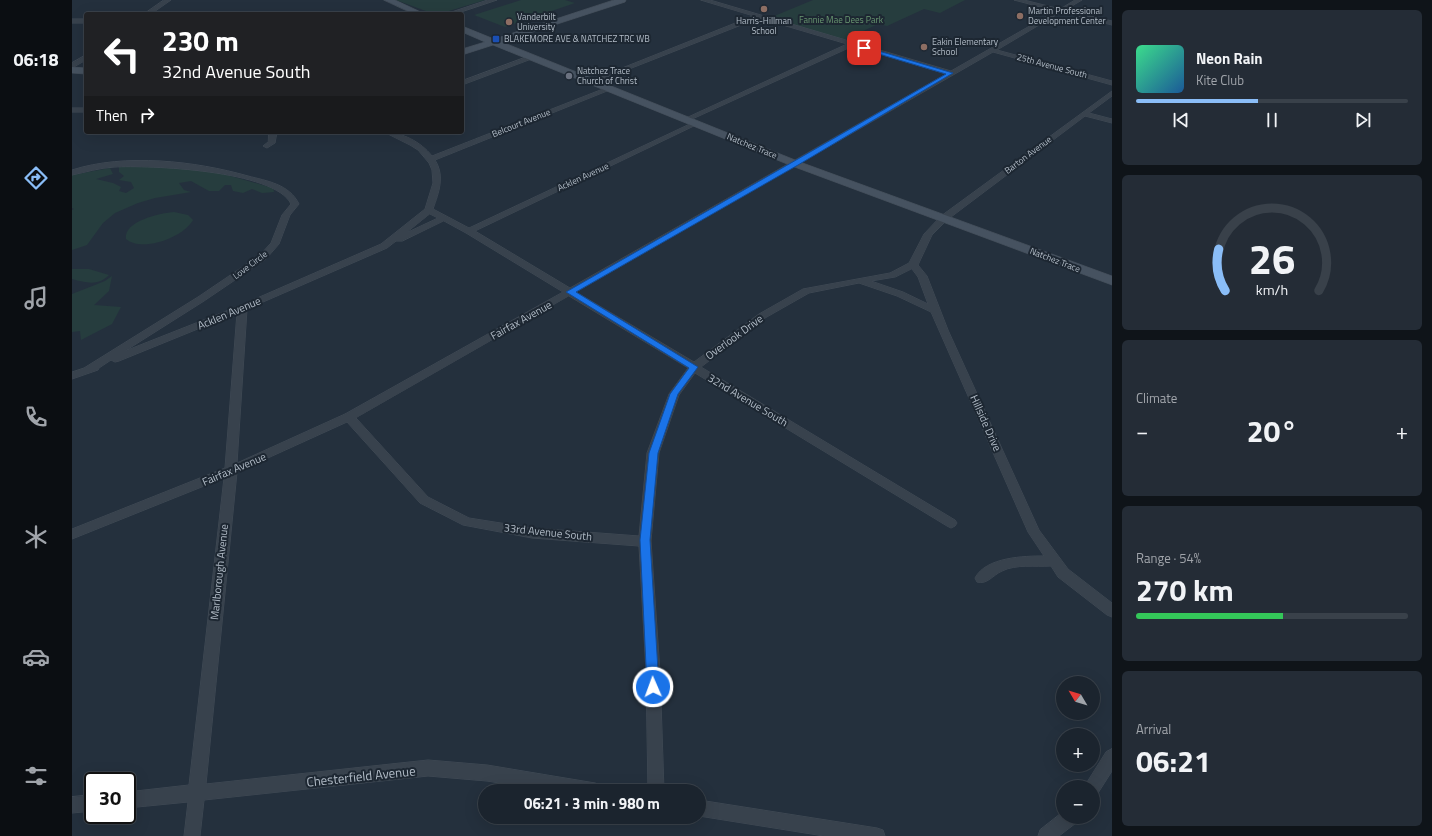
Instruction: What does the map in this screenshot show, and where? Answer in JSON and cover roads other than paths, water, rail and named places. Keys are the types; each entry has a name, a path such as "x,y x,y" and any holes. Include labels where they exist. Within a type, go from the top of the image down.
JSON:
{"main road":[{"path":"388,0 416,12"},
{"path":"464,51 622,0"},
{"name":"Natchez Trace","path":"464,30 594,81 796,164 1112,281"},
{"path":"72,70 84,71"}],"street":[{"path":"150,12 168,0"},
{"path":"455,12 494,0"},
{"path":"704,0 950,73"},
{"path":"1017,0 1112,23"},
{"name":"Fairfax Avenue","path":"72,534 295,443 349,417 796,164 950,73 1079,0"},
{"path":"594,81 759,16"},
{"path":"72,20 84,21"},
{"name":"Acklen Avenue","path":"469,231 852,44"},
{"name":"25th Avenue South","path":"992,50 1112,83"},
{"path":"464,82 532,57"},
{"path":"72,66 84,58"},
{"name":"Belcourt Avenue","path":"431,159 610,88"},
{"name":"Barton Avenue","path":"944,218 1112,93"},
{"path":"72,110 83,110"},
{"path":"72,117 83,110"},
{"path":"1084,114 1112,121"},
{"path":"268,146 271,143 272,134"},
{"path":"392,134 415,145 431,159 435,167 437,179 429,210"},
{"name":"Love Circle","path":"72,173 89,167 109,164 196,166 225,171 278,187 293,199 295,204 286,215 274,244 263,257 201,299 88,370"},
{"name":"Acklen Avenue","path":"384,246 429,210"},
{"name":"32nd Avenue South","path":"429,210 469,231 951,523"},
{"name":"Acklen Avenue","path":"72,376 242,308 445,218"},
{"path":"913,265 928,234 944,218"},
{"name":"Overlook Drive","path":"656,784 653,672 645,540 653,453 674,394 694,367 762,316 806,291 834,284 892,275 913,265"},
{"name":"Hillside Drive","path":"913,265 922,276 936,311 1034,532 1063,573 1112,611"},
{"path":"860,281 900,294 936,311"},
{"name":"Marlborough Avenue","path":"192,836 230,470 242,308"},
{"name":"33rd Avenue South","path":"349,417 424,500 467,522 532,533 645,540"},
{"path":"982,578 988,572 1009,562 1055,561"},
{"path":"1097,780 1112,757"},
{"name":"Chesterfield Avenue","path":"136,799 197,794 428,768 487,773 553,784"},
{"path":"72,805 84,804"},
{"path":"706,809 877,836"},
{"path":"1046,836 1061,824"}],"place":[{"name":"Harris-Hillman School","path":"764,9"},
{"name":"Martin Professional Development Center","path":"1020,16"},
{"name":"Vanderbilt University","path":"509,22"},
{"name":"BLAKEMORE AVE & NATCHEZ TRC WB","path":"496,39"},
{"name":"Eakin Elementary School","path":"924,47"},
{"name":"Natchez Trace Church of Christ","path":"569,76"}],"park label":[{"name":"Fannie Mae Dees Park","path":"841,20"}]}
